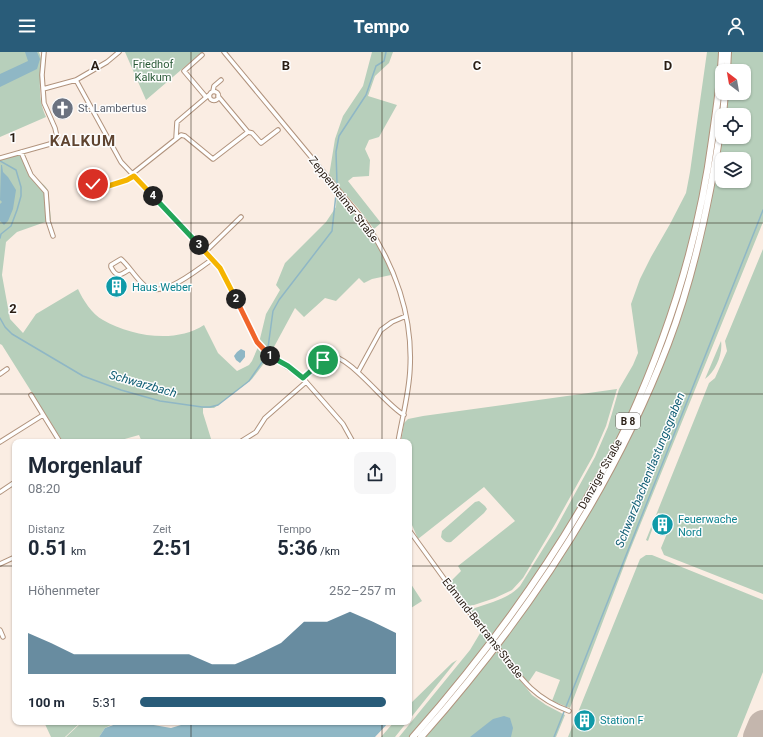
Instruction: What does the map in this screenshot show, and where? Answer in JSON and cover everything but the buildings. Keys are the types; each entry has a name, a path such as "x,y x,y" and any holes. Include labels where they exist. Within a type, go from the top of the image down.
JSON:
{"highway":[{"name":"Danziger Straße","path":"413,737 483,652 541,572 572,525 627,424 669,323 696,230 708,171 717,110 722,52"},
{"path":"727,64 728,52"},
{"name":"Danziger Straße","path":"421,737 487,657 546,576 577,529 632,426 667,345 683,297 709,198 718,144"}],"street":[{"path":"0,158 50,144 57,137 55,128 44,103 42,76 44,52"},
{"path":"43,89 76,80 107,62 119,52"},
{"name":"Zeppenheimer Straße","path":"224,52 365,222 380,245 396,280 406,316 410,368 404,415 399,439"},
{"path":"202,55 184,71 212,100 216,100 218,96"},
{"path":"76,80 121,162 213,259 227,280 257,342 270,356 288,366 303,378 343,424 350,439"},
{"path":"176,138 177,122 213,91 214,86 221,80"},
{"path":"213,91 217,92 218,96 248,132 252,133 261,144 278,130"},
{"path":"86,184 93,184 98,188 102,188 127,180 181,135 185,136 213,159 248,132"},
{"path":"22,152 31,175 46,192 48,221 53,236"},
{"path":"205,252 241,217"},
{"path":"130,269 120,276 114,273 110,267 121,259 130,269 145,286 152,289 163,289 176,284 213,259"},
{"path":"358,372 381,330 392,322 406,316"},
{"path":"303,378 327,356 340,358 358,372 395,410 404,415"},
{"path":"0,374 7,369"},
{"path":"245,439 256,432 265,418 306,382"},
{"path":"31,395 58,439"},
{"path":"0,442 43,415"},
{"path":"0,492 12,484"},
{"name":"Edmund-Bertrams-Straße","path":"412,534 456,595 535,693 555,706 569,711"},
{"path":"0,564 12,558"},
{"path":"0,630 3,637"}],"green space":[{"path":"0,52 39,52 41,61 40,97 46,117 0,137"},
{"name":"Friedhof Kalkum","path":"125,52 202,52 146,100"},
{"path":"372,52 393,52 389,63 375,76 368,96 397,105 379,137 369,140 365,149 370,160 369,176 353,177 348,181 381,223 374,229 358,208 329,176 335,139 343,116 363,86"},
{"path":"707,52 763,52 763,222 630,550 570,708 552,701 560,680 536,671 528,683 471,611 475,608 505,597 520,586 556,528 595,457 608,427 619,389 638,353 631,304 640,279 686,193"},
{"path":"24,153 34,176 48,190 51,220 17,232 6,242 2,275 10,319 23,333 36,314 78,289 85,302 95,314 103,320 114,326 140,334 167,336 192,331 204,325 218,353 237,371 249,365 252,361 258,347 266,314 280,290 276,285 285,263 326,222 336,207 337,190 365,226 383,253 391,275 372,279 364,283 359,278 336,301 325,298 304,317 295,308 268,358 252,379 214,408 203,408 203,413 211,439 141,439 139,435 125,439 61,439 0,344 0,160"},
{"path":"763,249 763,594 664,555 661,548 673,519 658,513 648,541 646,540 709,383 715,378 727,351 725,341"},
{"path":"721,341 721,351 718,362 709,376 705,379"},
{"path":"617,389 606,426 593,456 523,578 512,590 495,598 467,606 449,583 461,571 458,566 515,521 484,487 418,539 412,525 412,439 401,439 404,423 408,419"},
{"path":"479,501 487,509 484,513 451,542 444,541 441,537 442,531 475,502"},
{"path":"646,555 652,555 763,600 763,672 737,737 568,737 640,559"},
{"path":"412,586 422,601 412,607"},
{"path":"482,630 489,640 454,685 410,737 399,737 409,725 412,725 412,721 470,650"},
{"path":"496,650 532,695 546,705 565,715 556,737 426,737"},
{"path":"457,660 412,716 412,702 452,663"},
{"path":"45,725 78,725 65,737 51,737"},
{"path":"79,725 111,725 105,728 99,737 66,737"},
{"path":"391,725 405,725 395,737 381,737"}],"water":[{"path":"25,52 37,52 40,59 37,69 0,87 0,74 28,61"},
{"path":"1,165 3,172 16,190 13,209 8,221 4,225 0,221 0,204 2,202 0,200"},
{"path":"241,349 245,351 245,357 240,363 234,356"},
{"path":"504,716 510,718 513,728 511,737 470,737 493,719"},
{"path":"113,725 154,725 171,728 181,725 386,725 375,737 99,737 105,728"}],"waterway":[{"name":"Schwarzbach","path":"337,183 336,152 339,136 366,95 376,66 384,61 386,52"},
{"name":"Schwarzbach","path":"0,161 16,170 21,187 21,196 11,226 1,234 0,238"},
{"name":"Schwarzbach","path":"0,318 5,327 12,334 83,376 121,390 160,401 202,407 218,405 249,381 267,355 273,311 279,300 332,231 336,194"},
{"name":"Schwarzbachentlastungsgraben","path":"554,737 763,210"}],"runway":[{"path":"758,737 763,725"}],"place":[{"name":"St. Lambertus","path":"63,108"},
{"name":"Haus Weber","path":"117,287"},
{"name":"Feuerwache Nord","path":"662,525"},
{"name":"Station F","path":"584,720"}],"district":[{"name":"KALKUM","path":"83,141"}],"route":[{"path":"93,184 98,188 102,188 127,180 134,176 220,268 257,342 270,356 288,366 303,378 323,360"}]}
